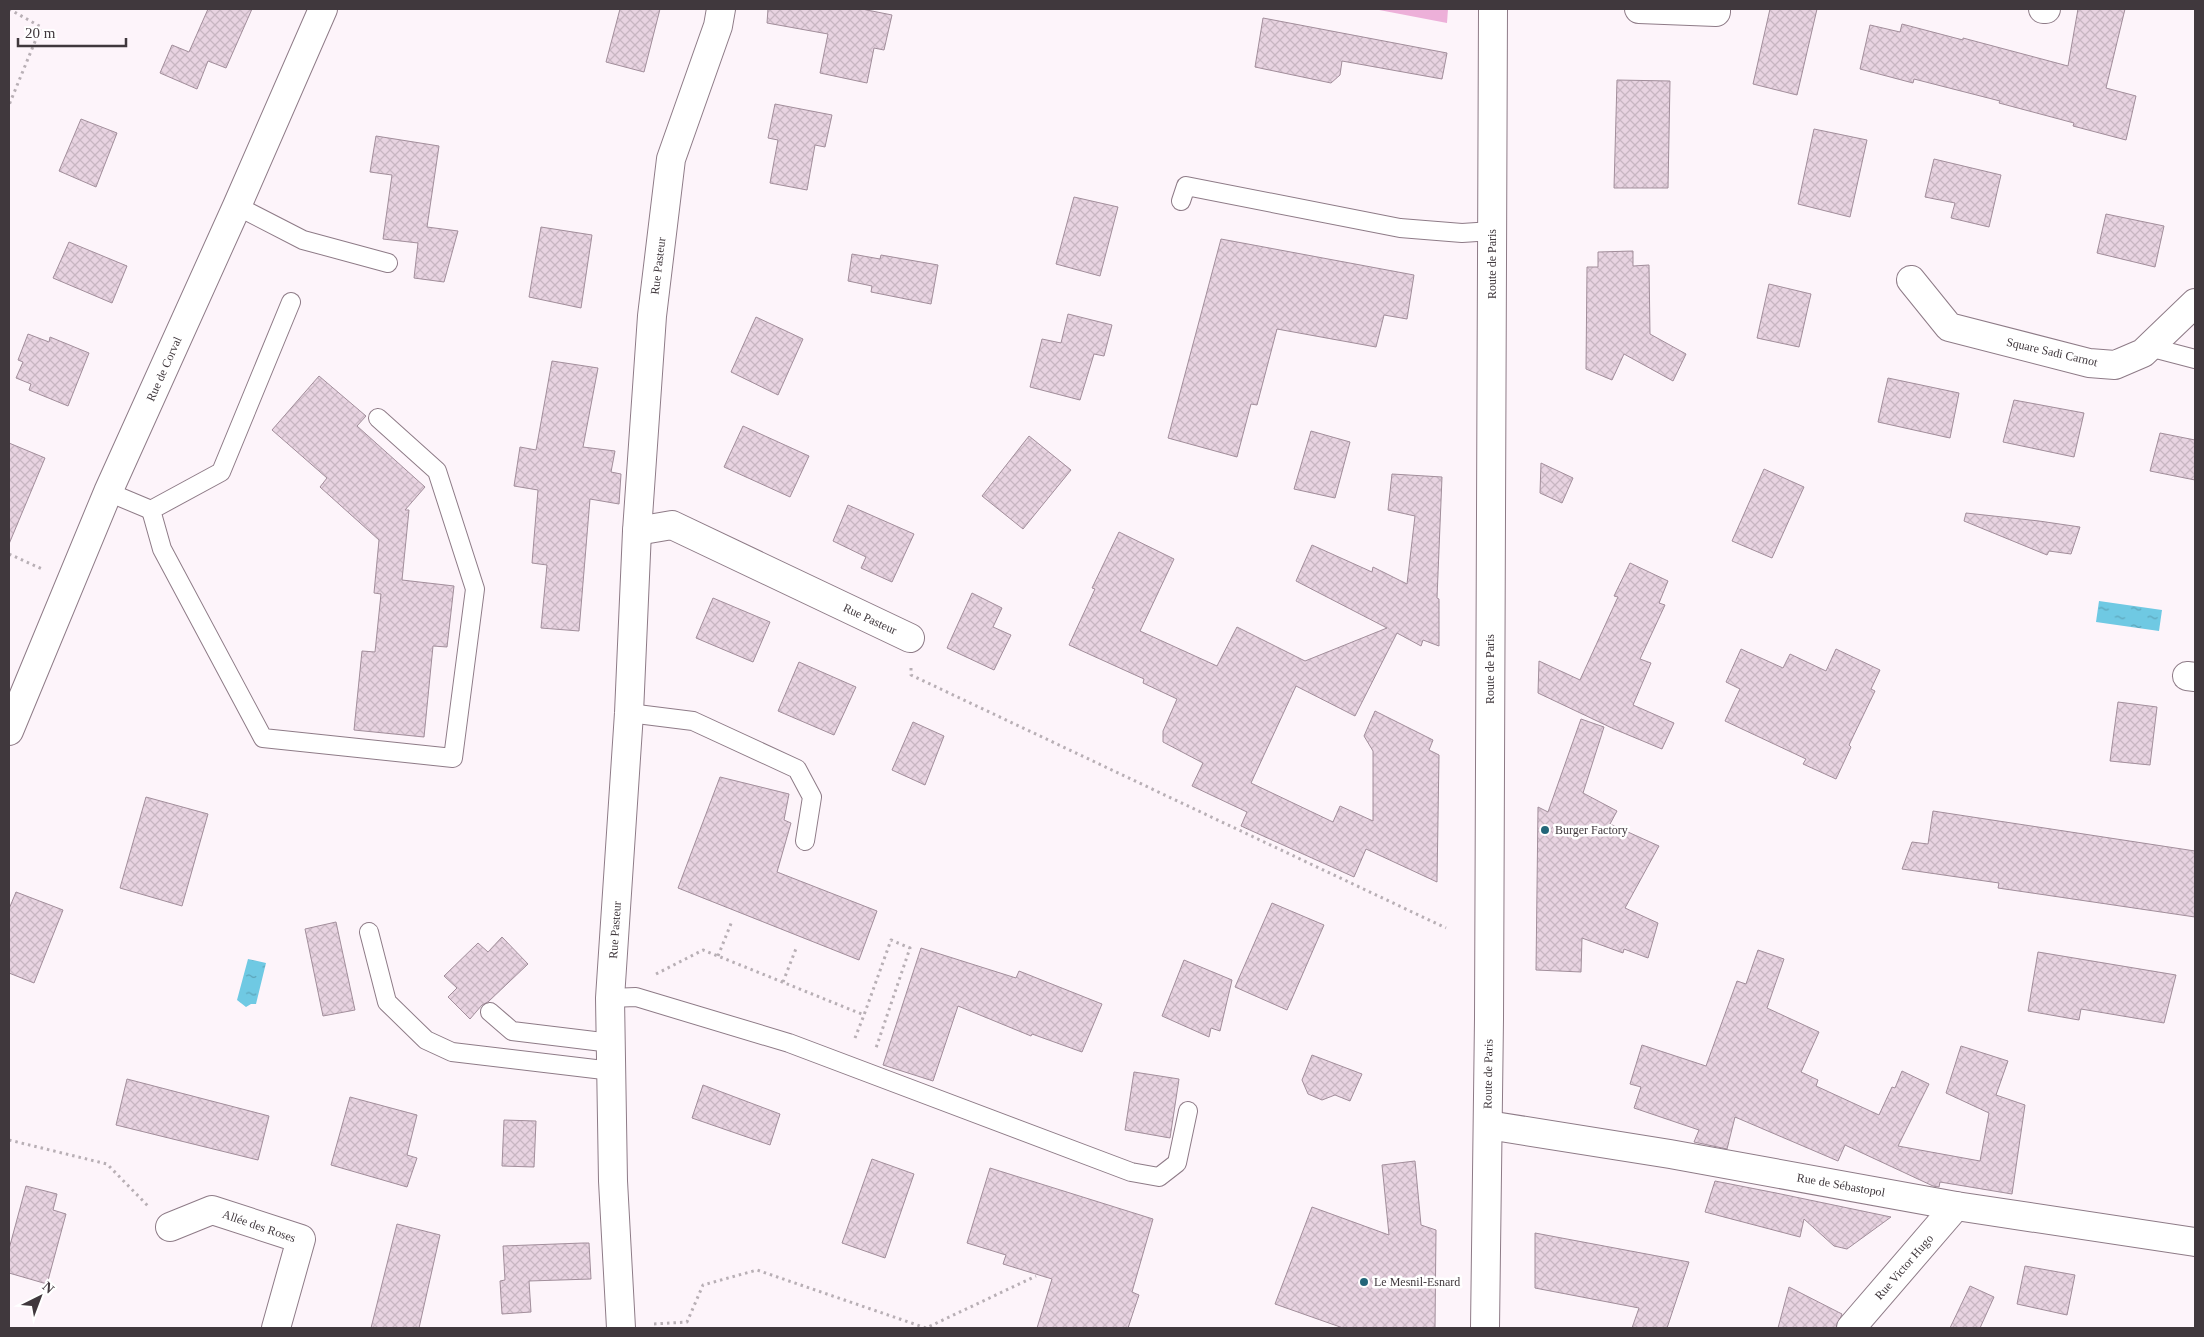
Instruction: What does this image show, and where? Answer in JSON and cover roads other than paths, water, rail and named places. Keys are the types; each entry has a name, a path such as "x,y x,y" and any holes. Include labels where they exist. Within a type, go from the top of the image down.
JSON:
{"street":[{"name":"Rue de Corval","path":"9,731 108,492 237,206 323,9"},
{"name":"Rue Pasteur","path":"621,1328 613,1180 611,1043 623,998 629,713 637,531 652,316 671,159 718,26 721,9"},
{"name":"Route de Paris","path":"1485,1328 1488,1124 1493,9"},
{"path":"1639,9 1716,12 1716,9"},
{"name":"Square Sadi Carnot","path":"1911,280 1948,326 2089,363 2115,365 2142,353 2195,303"},
{"name":"Rue Pasteur","path":"637,531 672,525 910,638"},
{"name":"Rue de Sébastopol","path":"1488,1124 1670,1154 1956,1206 2195,1242"},
{"name":"Rue Victor Hugo","path":"1851,1328 1956,1206"},
{"name":"Allée des Roses","path":"170,1227 212,1210 301,1239 276,1328"}],"lane":[{"path":"1182,201 1186,186 1400,228 1462,233 1492,231"},
{"path":"237,206 303,240 388,263"},
{"path":"151,510 221,472 291,302"},
{"path":"2149,346 2195,359"},
{"path":"151,510 162,549 263,738 452,758 475,589 437,471 378,418"},
{"path":"108,492 151,510"},
{"path":"629,713 693,721 797,769 812,797 805,841"},
{"path":"368,932 387,1002 426,1040 452,1052 612,1071"},
{"path":"623,998 788,1043 1131,1172 1159,1177 1177,1163 1188,1111"},
{"path":"490,1012 512,1031 611,1043"}],"water":[{"path":"2099,601 2162,610 2159,631 2096,622"},
{"path":"248,959 266,963 256,1004 246,1007 237,1000"}],"place":[{"name":"Burger Factory","path":"1545,830"},
{"name":"Le Mesnil-Esnard","path":"1364,1282"}]}
